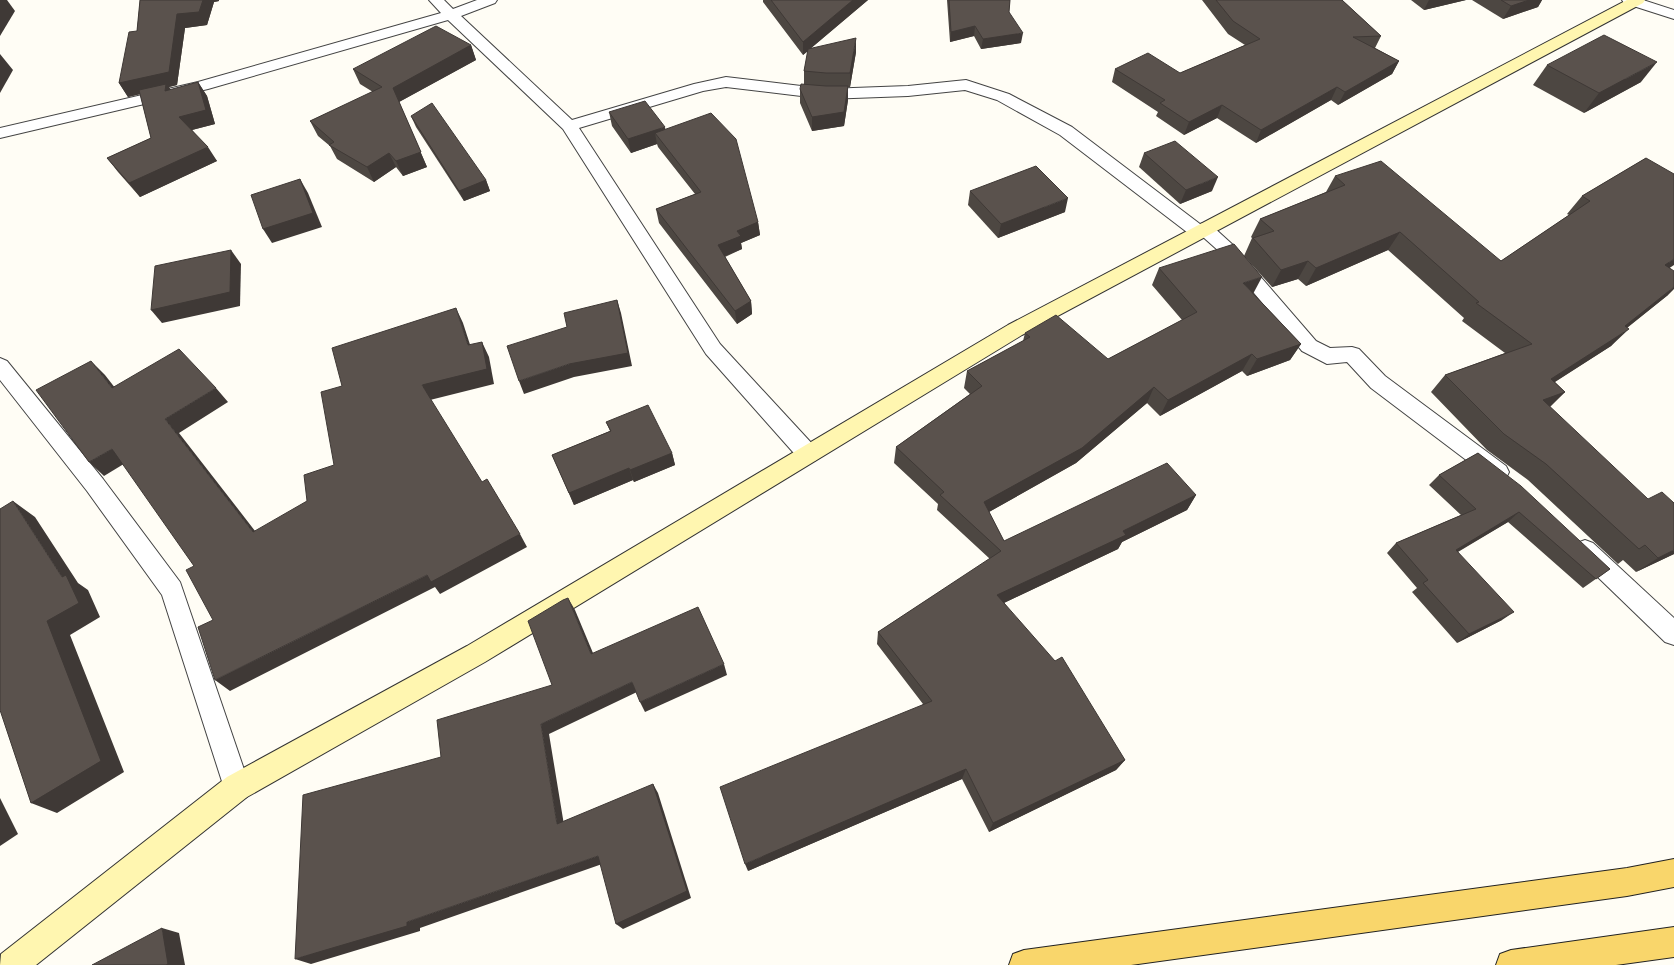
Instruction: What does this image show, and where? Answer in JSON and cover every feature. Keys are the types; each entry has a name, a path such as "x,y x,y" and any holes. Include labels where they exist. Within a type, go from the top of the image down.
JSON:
{"main road":[{"path":"12,965 237,787 476,654 1015,330 1634,1"},
{"path":"1024,965 1627,882 1674,873"},
{"path":"1511,965 1674,942"}],"street":[{"path":"436,0 569,126 713,349 808,454"},
{"path":"0,133 202,86 452,14 490,0"},
{"path":"1634,1 1674,15"},
{"path":"569,126 700,87 726,82 826,94 908,91 966,85 1003,96 1066,131 1227,249 1309,346 1327,356 1352,354 1378,382 1513,483"},
{"path":"0,366 95,485 172,590 237,787"},
{"path":"1571,537 1674,634"}],"building":[{"path":"140,0 203,0 199,12 177,14 169,72 119,83 129,32 137,31"},
{"path":"771,0 853,0 803,42"},
{"path":"949,0 1010,0 1009,12 1023,33 983,39 975,26 951,32"},
{"path":"1216,0 1342,0 1381,36 1353,37 1399,61 1345,92 1337,87 1261,130 1222,105 1189,122 1160,103 1165,100 1115,69 1148,53 1180,73 1260,39 1233,21"},
{"path":"1501,0 1529,0 1511,6"},
{"path":"436,26 471,45 393,88 421,152 396,161 389,153 367,167 329,145 334,142 310,121 382,87 353,69"},
{"path":"1604,35 1657,62 1599,93 1547,65"},
{"path":"856,38 850,73 804,71 808,49"},
{"path":"198,82 206,110 179,117 208,147 129,183 107,158 151,138 139,90 166,84 165,91"},
{"path":"801,84 848,86 844,112 812,117 800,89"},
{"path":"645,101 665,127 628,139 609,112"},
{"path":"432,103 486,180 459,191 411,116"},
{"path":"711,113 736,139 758,222 737,231 741,236 718,245 751,301 735,311 656,209 701,192 655,133"},
{"path":"1175,141 1218,177 1186,190 1144,153"},
{"path":"1646,158 1674,174 1674,259 1665,265 1674,271 1674,287 1625,326 1629,329 1551,379 1565,392 1543,400 1648,499 1662,492 1674,503 1674,550 1658,558 1645,545 1639,549 1546,464 1504,434 1445,375 1532,344 1476,303 1479,302 1400,232 1316,268 1308,261 1281,270 1253,238 1274,231 1260,219 1345,185 1335,176 1381,161 1501,261 1590,201 1582,196"},
{"path":"1036,166 1068,198 1001,224 970,191"},
{"path":"300,179 313,213 263,229 251,195"},
{"path":"1234,244 1262,277 1243,283 1301,344 1257,359 1252,354 1168,400 1154,387 1082,448 984,502 1004,541 1167,463 1196,495 1123,531 1126,535 997,595 1055,661 1062,657 1125,760 993,823 966,769 745,864 720,787 932,701 878,632 1001,551 940,495 944,492 896,447 982,386 967,371 1030,337 1025,333 1056,315 1108,359 1197,312 1159,268"},
{"path":"231,250 230,292 151,310 155,266"},
{"path":"617,300 628,353 569,364 519,381 507,346 567,327 564,313"},
{"path":"456,308 468,345 482,342 487,369 422,385 482,482 487,479 520,534 431,582 427,575 215,680 198,627 213,620 186,570 194,566 112,449 89,462 36,390 91,361 112,388 179,349 216,388 165,419 253,532 307,501 304,475 334,465 321,392 342,386 332,348"},
{"path":"648,405 672,453 630,470 629,468 569,493 552,455 611,431 606,422"},
{"path":"1478,453 1521,486 1610,569 1596,579 1519,512 1456,550 1514,612 1469,634 1423,583 1428,580 1396,543 1476,509 1439,475"},
{"path":"13,501 62,577 66,575 79,603 47,621 101,761 31,803 0,710 0,509"},
{"path":"568,598 591,654 698,607 724,664 640,702 632,682 541,724 557,824 653,784 687,891 616,924 598,856 407,922 407,926 295,959 303,795 441,757 437,720 552,685 528,621"},
{"path":"162,928 168,964 92,965"}]}
